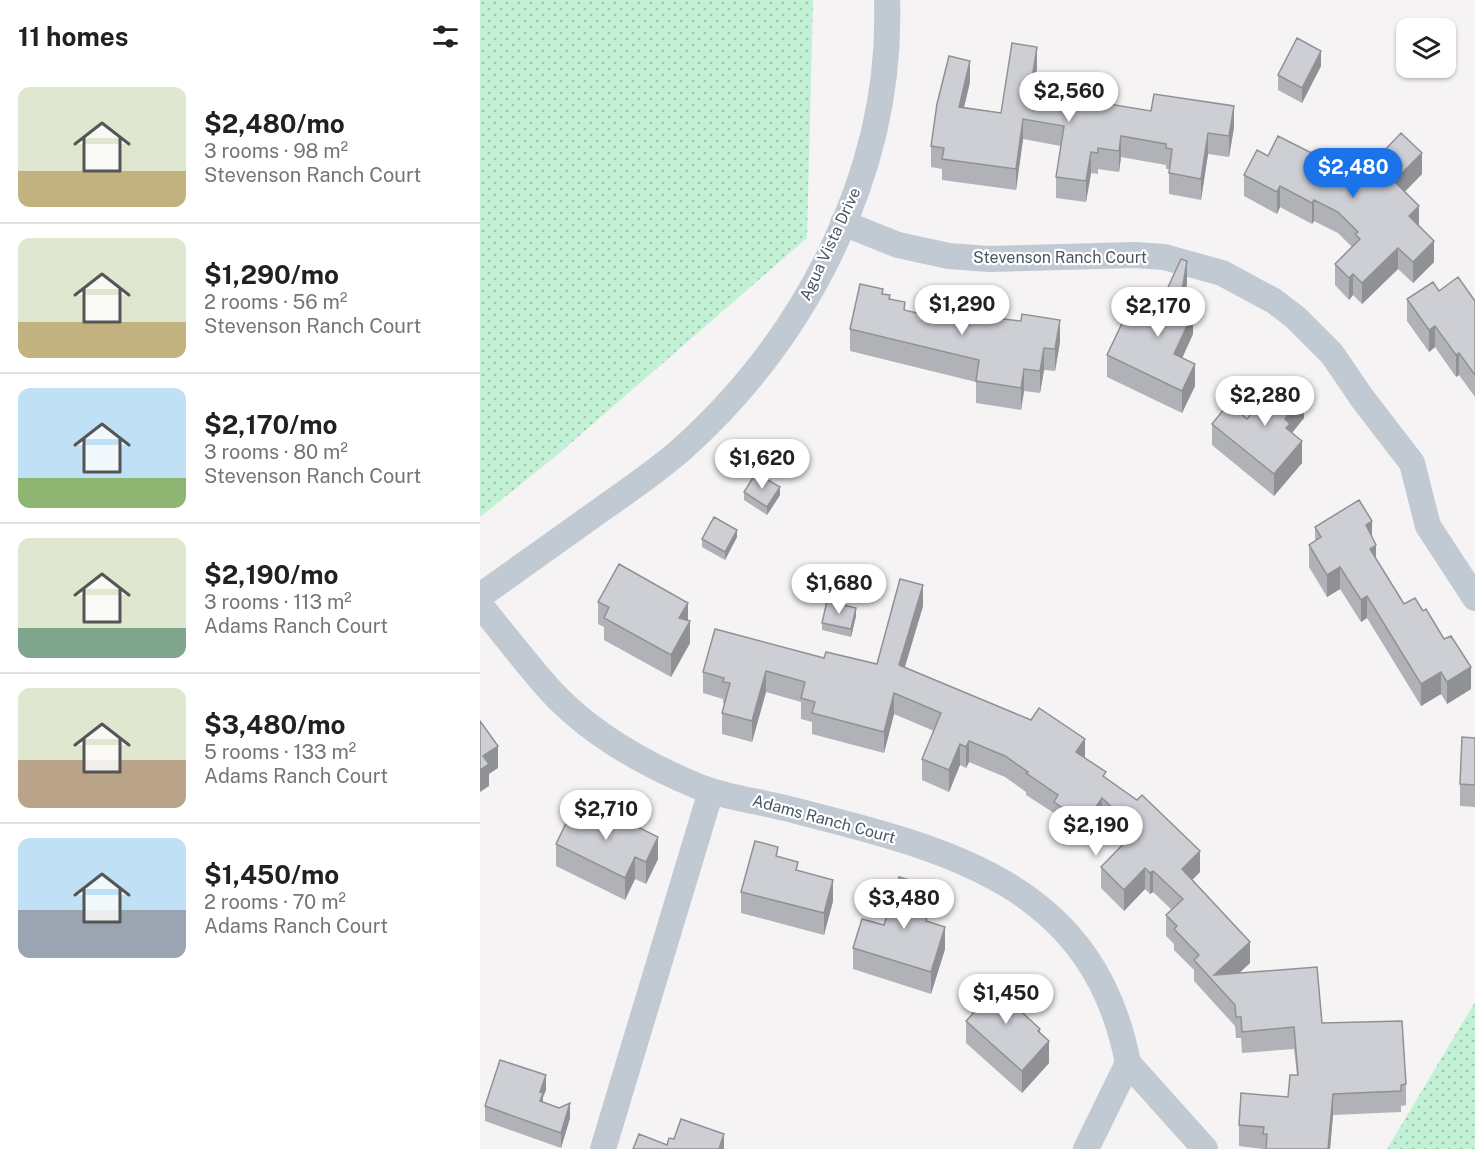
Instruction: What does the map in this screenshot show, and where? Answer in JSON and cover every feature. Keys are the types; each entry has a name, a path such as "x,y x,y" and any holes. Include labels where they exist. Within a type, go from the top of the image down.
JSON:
{"street":[{"name":"Agua Vista Drive","path":"480,596 645,480 716,417 748,382 801,306 843,223 859,183 881,100 887,35 887,0"},
{"name":"Stevenson Ranch Court","path":"843,223 898,245 949,256 989,259 1135,255 1164,258 1222,273 1284,307 1332,354 1362,398 1412,463 1428,526 1475,597"},
{"name":"Adams Ranch Court","path":"480,605 550,691 574,712 626,750 711,791 892,836 956,857 1027,897 1065,931 1100,979 1116,1015 1128,1063"},
{"path":"603,1149 711,791"},
{"path":"1086,1149 1128,1063 1204,1149"}],"green space":[{"path":"480,0 813,0 807,238 557,455 480,517"},
{"path":"1475,1002 1475,1149 1387,1149"}],"building":[{"path":"1297,38 1321,51 1302,88 1278,75"},
{"path":"1012,43 1037,47 1030,91 1151,111 1154,94 1234,106 1229,136 1208,133 1201,179 1169,173 1172,149 1166,148 1166,144 1121,136 1119,151 1098,148 1098,153 1091,152 1086,181 1056,177 1064,126 1023,119 1016,169 942,159 944,148 931,146 937,104 949,56 970,61 959,107 1001,113"},
{"path":"1401,133 1422,153 1394,181 1419,206 1409,216 1434,241 1413,262 1398,248 1362,283 1353,274 1349,278 1335,264 1360,239 1355,234 1358,232 1338,212 1314,200 1312,203 1280,186 1277,192 1244,175 1257,150 1268,156 1278,136 1359,177"},
{"path":"1181,259 1187,261 1179,308 1193,313 1174,354 1195,364 1182,391 1107,355 1127,313 1145,321 1147,317 1153,320"},
{"path":"1458,277 1475,301 1475,375 1459,353 1456,355 1435,326 1429,330 1407,299 1433,282 1439,291"},
{"path":"860,284 883,289 882,294 890,295 889,299 905,302 904,310 969,325 970,315 1021,321 1022,314 1060,320 1055,349 1044,348 1040,371 1024,369 1021,388 976,381 979,360 850,329"},
{"path":"1282,378 1304,396 1285,419 1290,424 1286,428 1302,441 1274,474 1212,424 1229,403 1247,419"},
{"path":"756,473 780,487 767,507 744,492"},
{"path":"1359,500 1372,521 1366,525 1376,545 1370,549 1404,604 1415,598 1423,611 1426,609 1444,639 1451,636 1471,667 1447,682 1441,672 1421,684 1367,596 1361,600 1340,567 1327,575 1309,545 1321,537 1315,527"},
{"path":"714,517 737,530 725,552 702,539"},
{"path":"619,564 688,603 679,618 690,621 671,655 604,618 609,607 598,602"},
{"path":"900,579 923,585 899,665 1031,720 1039,708 1085,739 1076,752 1106,772 1103,776 1137,800 1142,795 1200,851 1182,869 1250,942 1214,975 1317,967 1322,1023 1402,1021 1406,1084 1401,1085 1401,1091 1333,1094 1328,1149 1266,1149 1267,1134 1263,1134 1264,1127 1239,1125 1241,1093 1288,1097 1290,1075 1298,1075 1294,1027 1242,1032 1241,1017 1236,1017 1235,1005 1194,960 1199,955 1174,929 1177,926 1166,915 1183,899 1153,871 1150,873 1145,868 1124,890 1101,867 1136,831 1102,798 1085,823 1054,802 1058,795 1026,773 1028,772 1005,756 969,741 966,747 960,744 949,770 922,759 941,713 894,693 884,732 812,713 815,702 801,698 805,682 766,671 752,721 722,713 730,683 723,682 724,678 703,672 715,629 824,658 826,652 877,664"},
{"path":"827,601 856,608 851,629 822,623"},
{"path":"480,721 498,746 483,756 489,764 480,770"},
{"path":"1462,737 1475,738 1475,785 1460,784"},
{"path":"574,807 588,814 589,811 621,827 624,820 658,837 646,862 635,857 625,878 556,844"},
{"path":"755,841 778,847 776,856 798,862 796,870 833,880 824,913 741,892"},
{"path":"899,877 930,886 922,915 927,917 926,921 945,927 931,972 853,948 862,919 884,925"},
{"path":"991,976 1018,1000 1014,1005 1040,1029 1038,1031 1049,1041 1022,1071 966,1021 982,1004 972,996"},
{"path":"500,1060 546,1075 540,1092 543,1093 540,1101 559,1108 570,1103 561,1133 485,1106"},
{"path":"681,1119 724,1134 719,1149 633,1149 639,1134 667,1145 669,1138 674,1139"}]}
